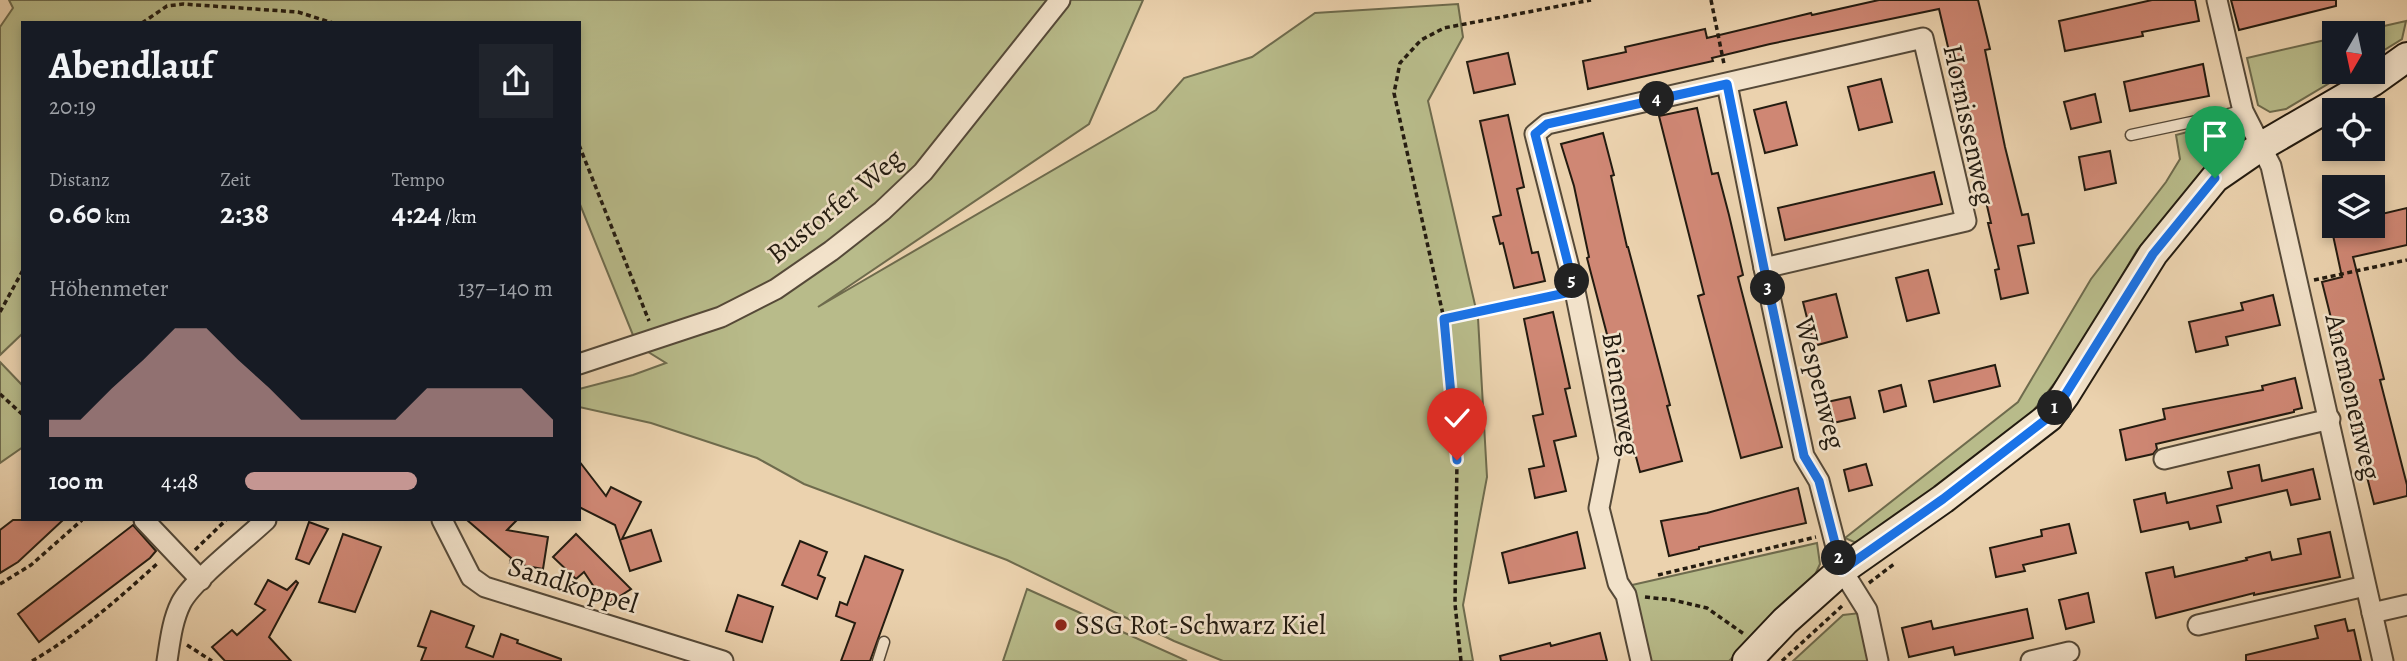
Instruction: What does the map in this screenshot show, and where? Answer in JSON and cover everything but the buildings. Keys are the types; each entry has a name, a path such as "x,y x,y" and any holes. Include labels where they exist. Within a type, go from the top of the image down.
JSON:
{"street":[{"name":"Bustorfer Weg","path":"581,363 721,317 776,289 831,251 882,211 923,172 1060,0"},
{"name":"Anemonenweg","path":"2217,0 2244,111 2270,166 2330,419 2383,661"},
{"name":"Hornissenweg","path":"1727,84 1923,38 1966,221 1764,268"},
{"path":"1763,656 1842,570 1943,499 2049,417 2153,254 2215,178 2260,147 2362,89 2407,57"},
{"name":"Bienenweg","path":"1641,661 1626,595 1618,583 1599,508 1609,458 1575,291 1535,134 1547,124 1727,84"},
{"name":"Wespenweg","path":"1727,84 1804,456 1819,481 1842,570 1867,610 1878,661"},
{"path":"2164,458 2330,419"},
{"path":"145,521 201,580"},
{"path":"168,651 182,601 265,521"},
{"name":"Sandkoppel","path":"443,521 471,577 485,587 723,661"},
{"path":"2198,625 2365,586"},
{"path":"2372,614 2407,605"},
{"path":"2031,661 2068,652"}],"lane":[{"path":"2131,135 2244,111"},
{"path":"878,661 884,642"}],"path":[{"path":"1461,661 1455,604 1457,460 1444,319 1394,93 1400,63 1421,40 1444,28 1591,0"},
{"path":"1711,0 1727,84"},
{"path":"145,21 167,6 183,4 298,12 327,21"},
{"path":"581,150 656,340"},
{"path":"2298,284 2407,260"},
{"path":"0,312 21,276"},
{"path":"1444,319 1575,291"},
{"path":"0,394 21,413"},
{"path":"0,584 32,565 81,521"},
{"path":"32,661 55,648 225,521"},
{"path":"1658,575 1832,533"},
{"path":"1626,595 1673,600 1707,608 1763,656"},
{"path":"168,651 187,645 211,661"}],"green space":[{"path":"9,0 1143,0 1089,124 818,307 1156,110 1184,78 1252,57 1315,13 1458,4 1463,37 1428,101 1478,318 1487,477 1463,605 1473,661 1223,661 1174,641 1007,560 804,484 757,458 651,423 581,407 581,388 666,363 637,345 581,207 581,21 21,21 21,335 0,355 0,27 13,8"},
{"path":"2406,21 2402,39 2385,50 2385,26"},
{"path":"2322,41 2322,84 2328,84 2286,109 2270,112 2258,105 2247,58"},
{"path":"2233,120 2230,142 2137,250 2076,355 2033,411 1966,467 1867,541 1854,542 1845,538 2018,402 2091,279 2166,182 2180,159 2176,135"},
{"path":"0,362 21,384 21,448 0,463"},
{"path":"1817,543 1820,564 1813,579 1729,661 1648,661 1632,585"},
{"name":"SSG Rot-Schwarz Kiel","path":"1027,589 1187,661 1003,661"},
{"path":"1860,613 1869,661 1793,661 1843,615"}],"place":[{"name":"SSG Rot-Schwarz Kiel","path":"1061,625"}],"route":[{"path":"1457,460 1444,319 1575,291 1535,134 1547,124 1727,84 1804,456 1819,481 1842,570 1943,499 2049,417 2153,254 2215,178"}]}
